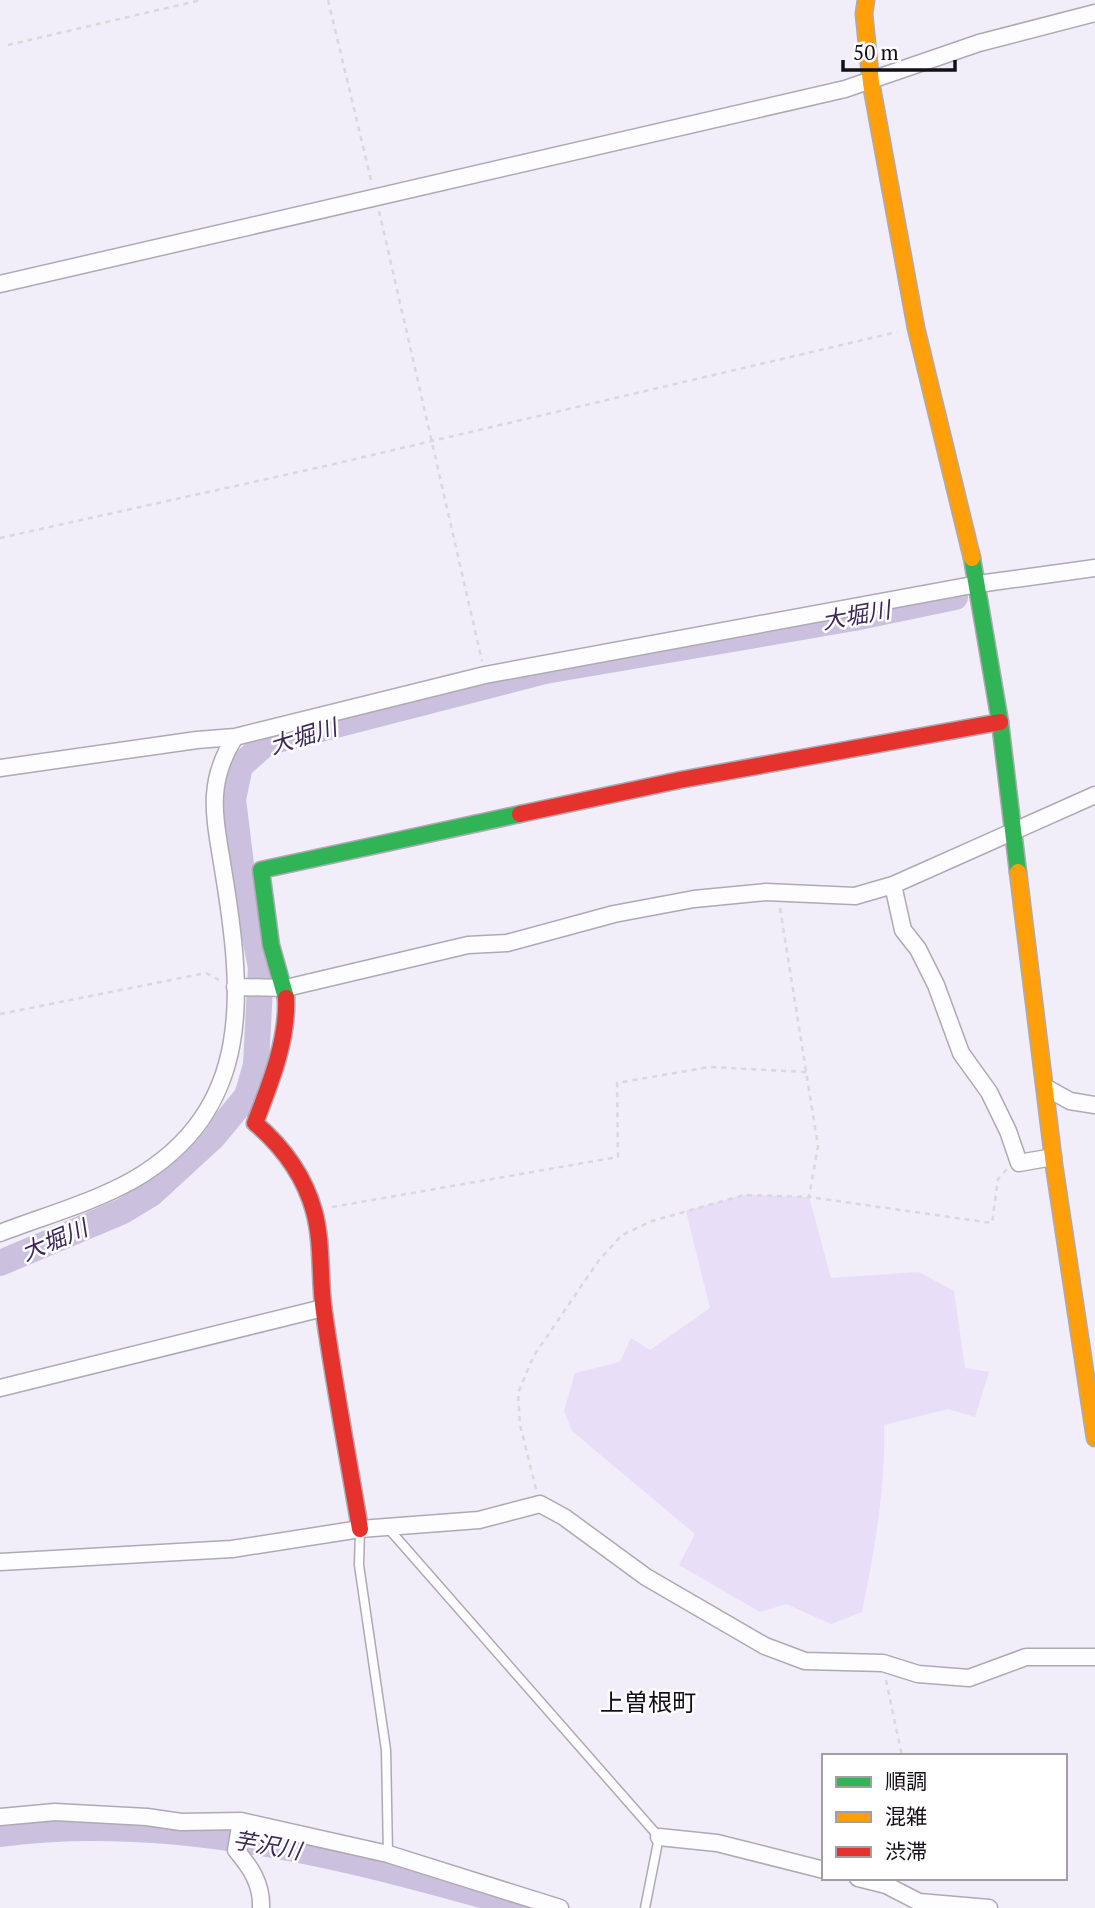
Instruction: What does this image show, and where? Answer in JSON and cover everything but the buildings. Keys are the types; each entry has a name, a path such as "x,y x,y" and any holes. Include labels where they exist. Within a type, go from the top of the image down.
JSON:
{"street":[{"path":"866,0 864,14 871,83 916,328 978,584 1000,722 1053,1157 1095,1438"},
{"path":"0,284 871,83 979,43 1095,13"},
{"path":"0,768 235,737 485,675 978,584 1095,568"},
{"path":"360,1529 323,1308 322,1269 314,1211 300,1177 278,1143 255,1123 281,1047 287,1013 285,988 271,945 261,870 680,780 1000,722"},
{"path":"0,1233 131,1181 182,1142 210,1106 234,1045 236,987 232,921 212,804 222,758 235,737"},
{"path":"236,987 285,988 468,946 507,943 614,914 694,899 766,892 855,896 893,886 1095,795"},
{"path":"893,886 903,930 918,948 936,985 961,1053 989,1092 1008,1130 1019,1163 1053,1157"},
{"path":"1045,1087 1070,1101 1095,1105"},
{"path":"0,1388 323,1308"},
{"path":"0,1562 232,1549 360,1529 479,1520 540,1504 564,1517 646,1577 765,1646 804,1661 883,1663 918,1674 969,1678 1026,1657 1095,1657"},
{"path":"0,1817 55,1812 147,1816 181,1822 240,1826 388,1854 560,1908"},
{"path":"240,1826 236,1850 252,1869 261,1892 261,1908"},
{"path":"659,1837 717,1843 822,1869"},
{"path":"866,1880 886,1885 919,1902 989,1908"}],"lane":[{"path":"386,1527 659,1837 645,1908"},
{"path":"360,1529 359,1565 386,1750 388,1854"}],"path":[{"path":"9,45 201,0"},
{"path":"328,0 376,197 485,675"},
{"path":"0,538 916,328"},
{"path":"778,894 818,1146 809,1197"},
{"path":"0,1014 206,973 236,987"},
{"path":"314,1211 618,1157 617,1083 709,1067 808,1072"},
{"path":"540,1504 520,1425 518,1393 533,1357 599,1260 622,1235 652,1221 744,1195 809,1197 992,1223 998,1179 1002,1172 1019,1163"},
{"path":"883,1663 902,1754"}],"shaded area":[{"path":"744,1195 809,1197 831,1278 919,1272 954,1291 965,1368 989,1372 975,1417 948,1409 884,1425 881,1496 862,1612 831,1624 786,1604 760,1612 679,1565 695,1534 572,1431 564,1411 575,1373 620,1362 631,1338 650,1350 710,1308 686,1211"}],"waterway":[{"name":"大堀川","path":"0,1263 123,1211 151,1194 213,1137 247,1096 256,1065 261,967 243,881 233,799 240,766 266,743 545,671 854,618 955,597"},
{"name":"芋沢川","path":"0,1834 67,1828 200,1834 333,1857 528,1908"}],"traffic: fast":[{"path":"972,558 1000,722 1018,872"},
{"path":"286,998 271,945 261,870 520,814"}],"traffic: slow":[{"path":"866,0 864,14 871,83 916,328 972,558"},
{"path":"1018,872 1054,1165 1095,1438"}],"traffic: jam":[{"path":"520,814 680,780 1000,722"},
{"path":"286,998 281,1046 255,1123 291,1162 314,1211 319,1236 324,1312 360,1529"}],"district":[{"name":"上曽根町","path":"648,1702"}]}
